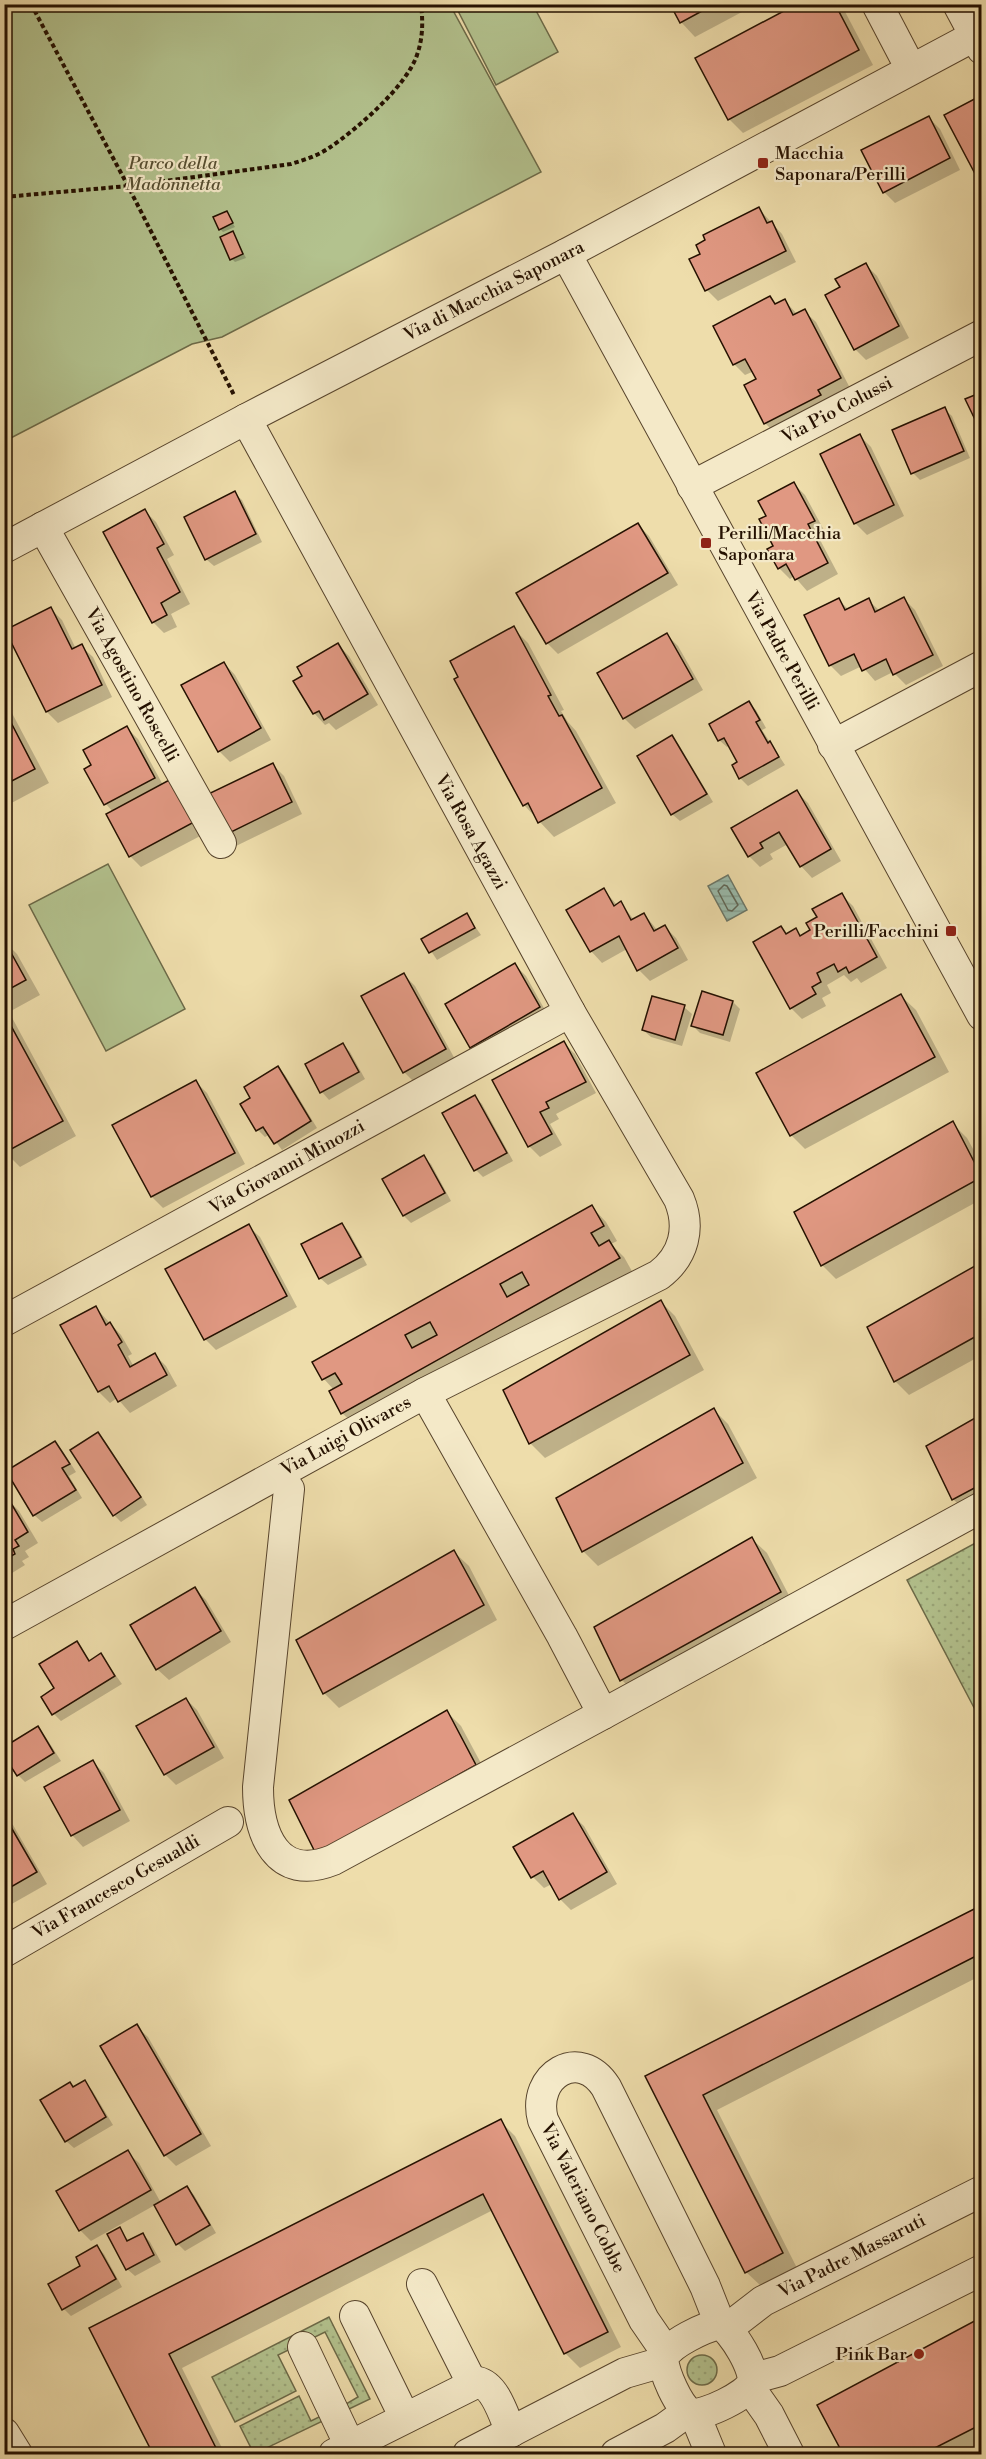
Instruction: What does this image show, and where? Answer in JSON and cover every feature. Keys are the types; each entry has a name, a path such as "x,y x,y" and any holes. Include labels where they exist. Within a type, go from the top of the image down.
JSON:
{"street":[{"path":"877,4 911,69"},
{"path":"958,4 979,39"},
{"name":"Via di Macchia Saponara","path":"4,548 246,419 566,254 911,69 979,39"},
{"name":"Via Padre Perilli","path":"566,254 981,1015"},
{"name":"Via Pio Colussi","path":"692,486 981,335"},
{"name":"Via Rosa Agazzi","path":"246,419 570,1012 679,1199 686,1223 682,1246"},
{"name":"Via Agostino Roscelli","path":"43,527 221,843"},
{"path":"833,745 981,666"},
{"name":"Via Giovanni Minozzi","path":"4,1322 570,1012"},
{"name":"Via Luigi Olivares","path":"4,1625 425,1393 659,1275 674,1262 682,1246"},
{"path":"425,1393 562,1636 603,1714"},
{"path":"289,1489 258,1794 262,1828 272,1848 286,1861 315,1865 333,1860 981,1507"},
{"name":"Via Francesco Gesualdi","path":"4,1952 228,1822"},
{"name":"Via Valeriano Cobbe","path":"711,2454 692,2410 667,2376 668,2353 644,2320 545,2126 541,2112 541,2097 546,2082 558,2071 586,2069 594,2073 606,2087 705,2286 718,2327 789,2454"},
{"name":"Via Padre Massaruti","path":"468,2454 981,2191"},
{"path":"616,2454 665,2428 692,2410 749,2382 780,2372 981,2270"},
{"path":"422,2284 472,2383"},
{"path":"355,2316 405,2418"},
{"path":"303,2348 342,2450 472,2383 485,2383 489,2386 511,2432"},
{"path":"4,2433 17,2454"}],"path":[{"path":"31,4 128,186 246,419"},
{"path":"4,197 128,186 291,164 311,158 329,148 365,119 398,84 416,57 422,36 421,4"}],"green space":[{"name":"Parco della Madonnetta","path":"5,5 450,5 541,172 222,337 192,344 5,441"},
{"path":"455,5 533,5 558,52 496,85"},
{"path":"108,864 185,1009 106,1051 29,905"},
{"path":"981,1540 981,1721 907,1580"},
{"path":"329,2317 370,2399 349,2409 346,2404 358,2397 325,2332 278,2355 296,2391 235,2422 212,2377"},
{"path":"702,2355 708,2356 716,2364 716,2376 708,2384 702,2385 696,2384 688,2376 687,2370 688,2364 696,2356"},
{"path":"299,2396 311,2421 325,2414 327,2419 254,2454 240,2426"}],"water":[{"path":"728,875 747,910 727,921 708,886"}],"building":[{"path":"670,4 715,4 680,23"},
{"path":"797,4 835,4 859,50 728,120 695,58"},
{"path":"982,95 982,187 944,115"},
{"path":"929,116 950,158 883,193 861,150"},
{"path":"759,207 767,223 772,221 786,251 705,291 689,259 700,254 696,245 705,240 703,235"},
{"path":"227,211 233,223 219,230 213,217"},
{"path":"233,231 243,254 230,260 220,237"},
{"path":"866,263 899,326 854,350 825,295 840,287 835,279"},
{"path":"770,296 775,304 785,299 793,315 805,309 841,378 818,390 821,395 764,424 744,385 756,379 745,359 733,365 713,326"},
{"path":"982,392 982,434 965,399"},
{"path":"945,407 964,451 911,474 892,430"},
{"path":"860,434 894,505 854,524 820,454"},
{"path":"794,482 815,521 808,524 828,563 795,580 786,564 778,569 767,549 773,546 759,519 766,516 758,501"},
{"path":"235,491 256,534 205,560 184,517"},
{"path":"145,509 164,544 157,548 180,592 161,603 167,615 152,623 103,532"},
{"path":"638,523 668,573 546,644 516,593"},
{"path":"904,597 933,655 893,675 886,659 862,671 854,654 829,666 804,615 839,598 845,610 869,598 875,612"},
{"path":"51,607 72,649 82,644 102,685 46,712 5,630"},
{"path":"514,626 551,695 548,696 559,716 562,715 602,788 538,823 528,803 523,806 454,679 458,677 450,661"},
{"path":"667,633 693,679 623,719 597,673"},
{"path":"338,643 368,694 324,720 319,711 313,714 293,681 302,676 297,667"},
{"path":"224,662 261,728 218,752 181,685"},
{"path":"749,701 760,720 756,722 779,757 739,779 732,765 737,762 724,738 718,741 709,724"},
{"path":"4,709 35,769 4,785"},
{"path":"127,726 155,778 104,805 84,769 91,765 83,750"},
{"path":"672,735 707,794 671,815 637,756"},
{"path":"273,763 292,802 221,837 202,797"},
{"path":"173,778 196,821 129,857 106,814"},
{"path":"797,790 831,849 800,867 779,832 760,843 763,848 748,857 731,828"},
{"path":"604,888 614,906 621,901 631,920 644,913 654,931 665,925 678,948 637,971 619,936 590,952 566,910"},
{"path":"842,893 877,957 849,973 846,967 838,972 834,964 817,973 821,982 812,987 816,994 790,1009 753,942 781,926 786,934 796,928 800,936 810,930 806,923 817,917 812,909"},
{"path":"467,913 475,928 429,953 421,939"},
{"path":"4,940 26,980 4,992"},
{"path":"515,963 540,1007 470,1048 445,1004"},
{"path":"404,973 446,1049 403,1073 361,996"},
{"path":"702,991 733,1001 723,1035 691,1026"},
{"path":"901,994 935,1057 790,1136 756,1073"},
{"path":"652,996 685,1005 675,1040 642,1030"},
{"path":"4,1013 63,1121 4,1153"},
{"path":"564,1041 586,1082 546,1102 549,1108 540,1112 552,1134 528,1147 492,1080"},
{"path":"343,1043 359,1072 320,1093 305,1064"},
{"path":"278,1066 311,1121 274,1144 263,1127 256,1131 240,1104 250,1098 244,1087"},
{"path":"196,1080 235,1153 151,1197 112,1125"},
{"path":"475,1095 507,1153 474,1171 442,1113"},
{"path":"953,1121 982,1177 821,1266 794,1212"},
{"path":"424,1155 445,1193 403,1216 382,1179"},
{"path":"592,1205 604,1226 591,1233 599,1246 609,1240 620,1258 341,1414 329,1391 342,1384 335,1373 322,1380 312,1362","holes":["522,1272 529,1285 507,1297 500,1284","430,1322 437,1335 412,1348 405,1335"]},
{"path":"342,1223 361,1257 319,1279 301,1244"},
{"path":"249,1224 287,1296 204,1340 165,1269"},
{"path":"982,1262 982,1333 894,1382 867,1327"},
{"path":"661,1300 690,1355 529,1444 503,1390"},
{"path":"96,1306 106,1325 110,1322 122,1342 118,1345 130,1367 155,1353 167,1375 118,1402 109,1386 98,1392 60,1325"},
{"path":"714,1408 743,1463 582,1552 556,1498"},
{"path":"982,1414 982,1484 952,1500 926,1446"},
{"path":"98,1432 141,1497 113,1516 70,1450"},
{"path":"55,1441 70,1464 62,1468 76,1490 33,1516 6,1471"},
{"path":"8,1498 28,1532 15,1540 19,1546 13,1549 15,1554 4,1560 4,1500"},
{"path":"752,1537 781,1592 620,1681 594,1627"},
{"path":"454,1550 484,1605 323,1694 296,1640"},
{"path":"195,1587 221,1631 156,1670 130,1625"},
{"path":"77,1641 89,1661 101,1653 115,1676 52,1715 41,1697 54,1688 39,1664"},
{"path":"186,1698 214,1747 164,1775 136,1726"},
{"path":"447,1710 476,1765 316,1854 289,1800"},
{"path":"38,1726 54,1753 17,1776 4,1756 4,1747"},
{"path":"93,1760 120,1810 71,1836 44,1787"},
{"path":"573,1813 607,1872 559,1900 543,1871 531,1878 513,1847"},
{"path":"4,1815 37,1872 4,1891"},
{"path":"982,1905 982,1953 703,2095 783,2253 745,2273 645,2076"},
{"path":"137,2024 201,2134 164,2156 100,2046"},
{"path":"85,2080 106,2117 65,2142 40,2100 70,2082 73,2087"},
{"path":"501,2119 608,2332 564,2354 483,2194 169,2354 219,2454 153,2454 89,2328"},
{"path":"128,2150 151,2190 79,2231 56,2191"},
{"path":"187,2186 210,2225 176,2245 154,2205"},
{"path":"120,2227 127,2241 143,2233 154,2255 126,2270 107,2234"},
{"path":"97,2245 116,2279 62,2310 48,2284 80,2266 76,2257"},
{"path":"982,2317 982,2424 923,2454 843,2454 817,2405"}],"place":[{"name":"Macchia Saponara/Perilli","path":"763,163"},
{"name":"Perilli/Macchia Saponara","path":"706,543"},
{"name":"Perilli/Facchini","path":"951,931"},
{"name":"Pink Bar","path":"919,2354"}]}
